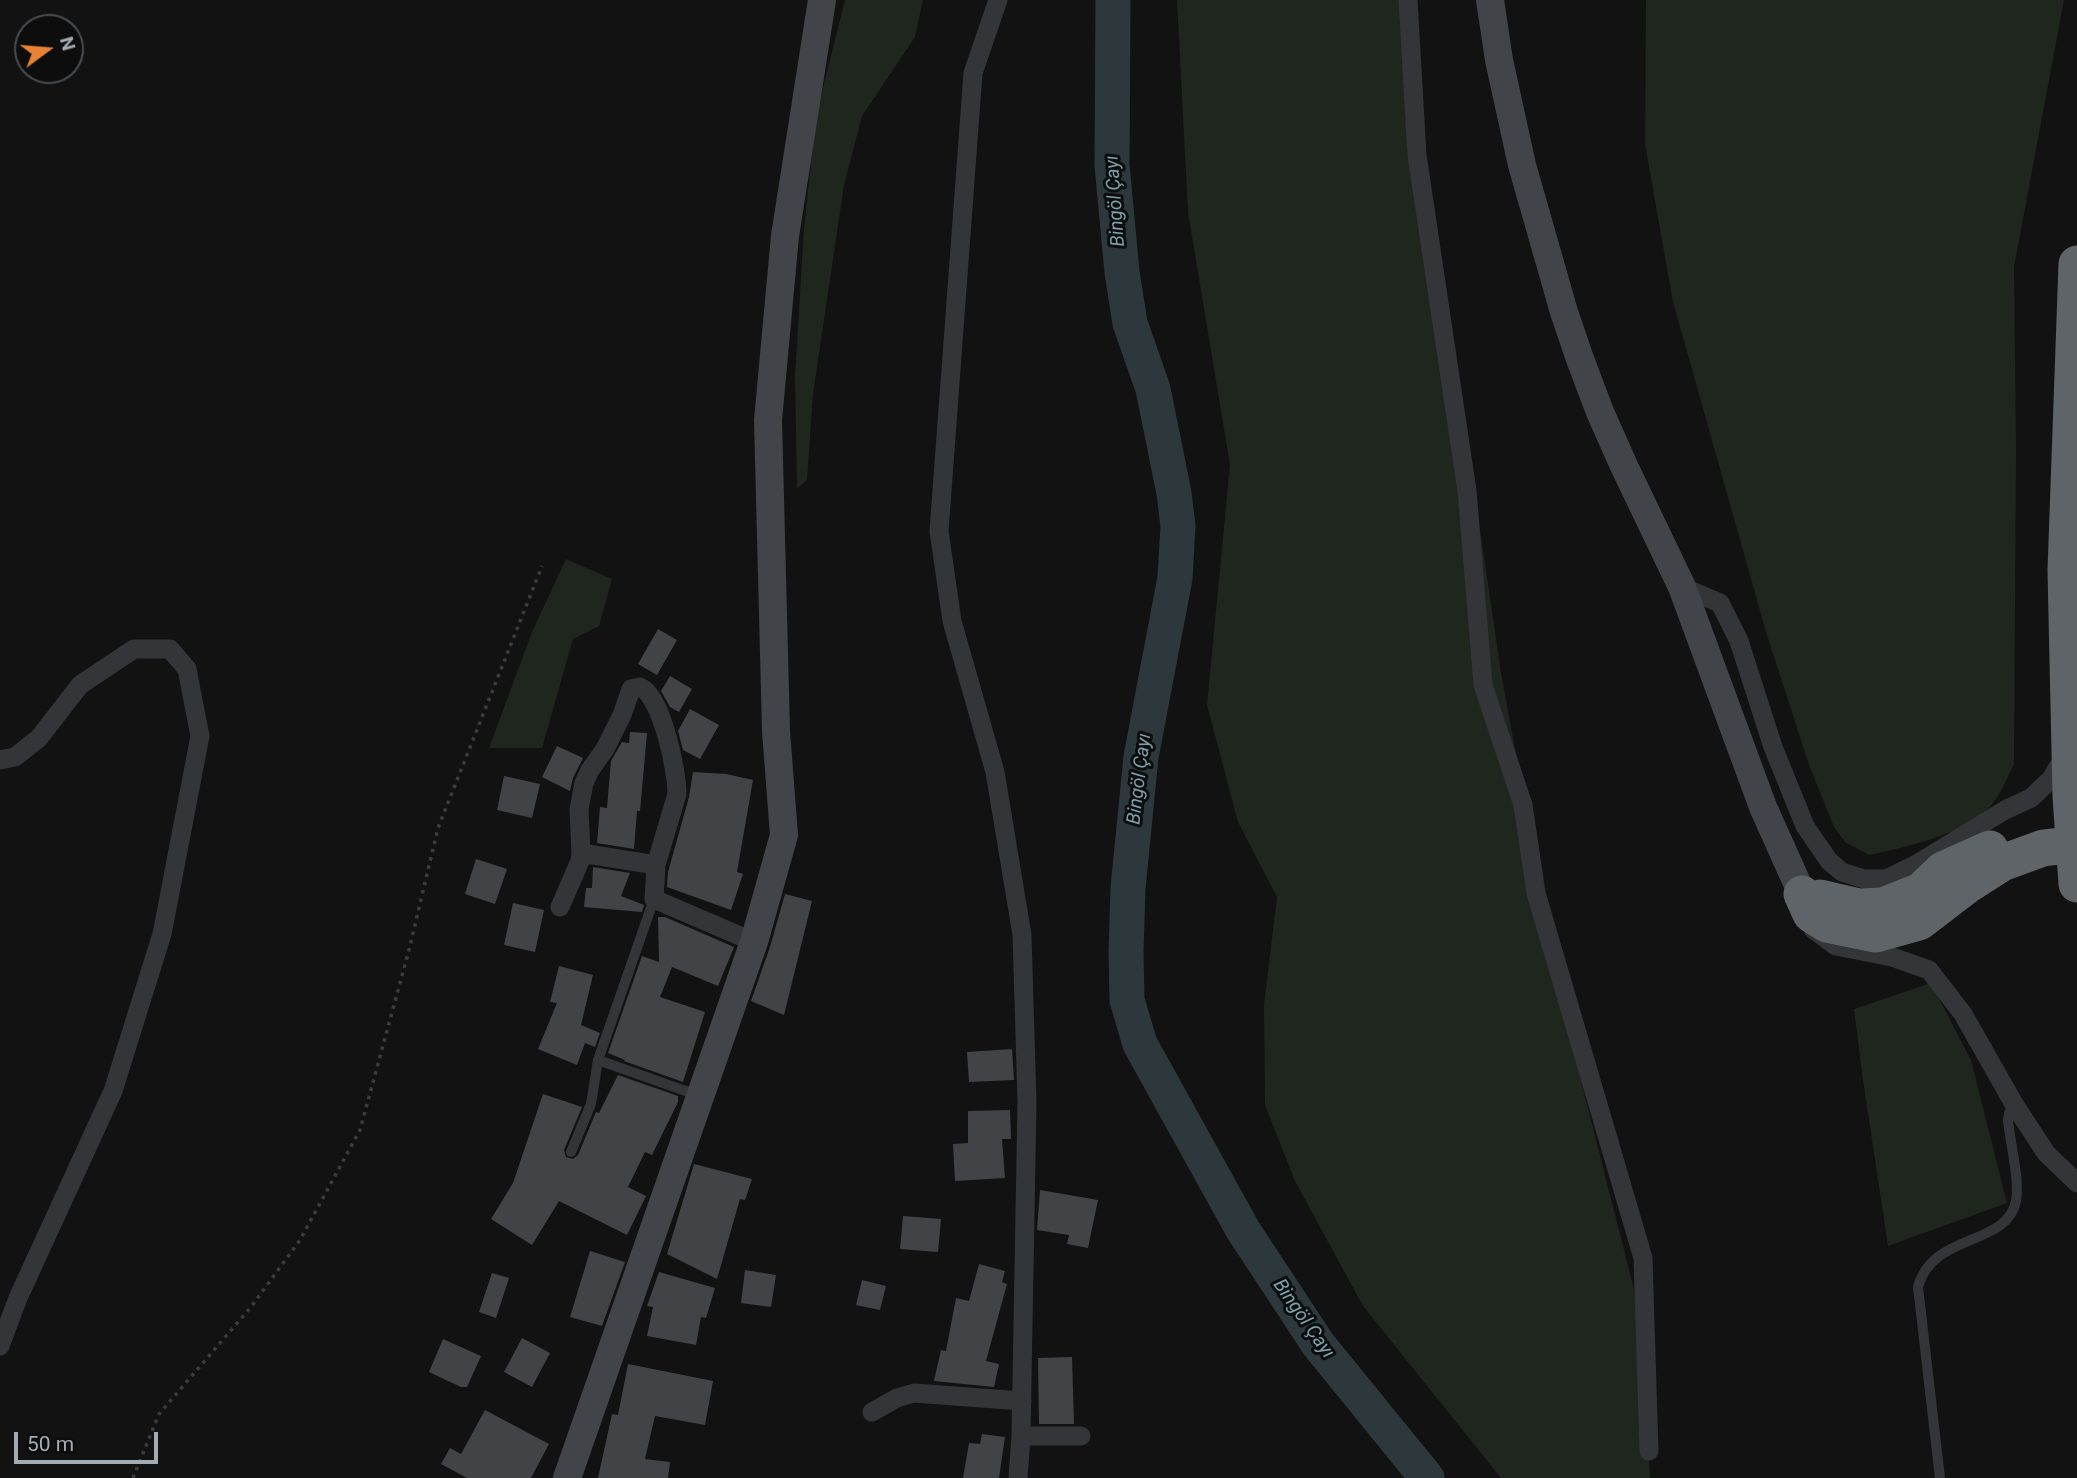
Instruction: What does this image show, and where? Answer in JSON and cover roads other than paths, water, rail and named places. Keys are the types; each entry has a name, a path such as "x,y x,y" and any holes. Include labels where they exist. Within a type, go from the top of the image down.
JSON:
{"highway":[{"path":"2077,264 2066,570 2070,747 2077,882"},
{"path":"1802,894 1859,907 1883,906 1921,891 1943,870 2033,832 2074,811"},
{"path":"1802,894 1811,914 1827,924 1876,934 1919,922 1966,886 2003,863 2043,848 2077,844"}],"main road":[{"path":"567,1478 754,942 784,835 776,731 768,420 785,236 822,0"},
{"path":"1490,0 1510,116 1564,312 1600,412 1682,587 1763,807 1802,894"}],"street":[{"path":"998,0 973,73 939,531 952,621 995,772 1022,935 1027,1102 1022,1401 1017,1478"},
{"path":"1408,0 1417,155 1467,491 1483,685 1523,805 1536,893 1643,1258 1649,1451"},
{"path":"1682,587 1720,603 1739,640 1773,747 1805,826 1829,861 1842,872 1864,879 1886,879 1915,865 2005,810 2031,798 2051,779 2070,747"},
{"path":"0,760 15,757 39,738 79,685 135,649 170,649 187,669 200,736 162,934 113,1091 18,1298 0,1346"},
{"path":"560,907 582,853 579,809 584,783 622,715 631,689 640,687 648,691 657,708 672,751 677,782 677,794 656,865 654,899 754,942"},
{"path":"582,853 656,865"},
{"path":"1802,894 1803,921 1836,946 1892,957 1929,970 1963,1014 2014,1104 2046,1153 2077,1183"},
{"path":"873,1412 897,1398 914,1393 1022,1401"},
{"path":"1021,1436 1082,1436"}],"lane":[{"path":"570,1152 591,1104 598,1060 654,899"},
{"path":"598,1060 700,1096"},
{"path":"1940,1478 1918,1287 1921,1276 1937,1256 2004,1224 2013,1212 2017,1195 2007,1120 2014,1104"}],"waterway":[{"name":"Bingöl Çayı","path":"1113,0 1112,165 1122,272 1130,323 1153,389 1178,526 1175,578 1141,757 1128,888 1127,1000 1140,1044 1243,1230 1318,1344 1427,1478"}]}
